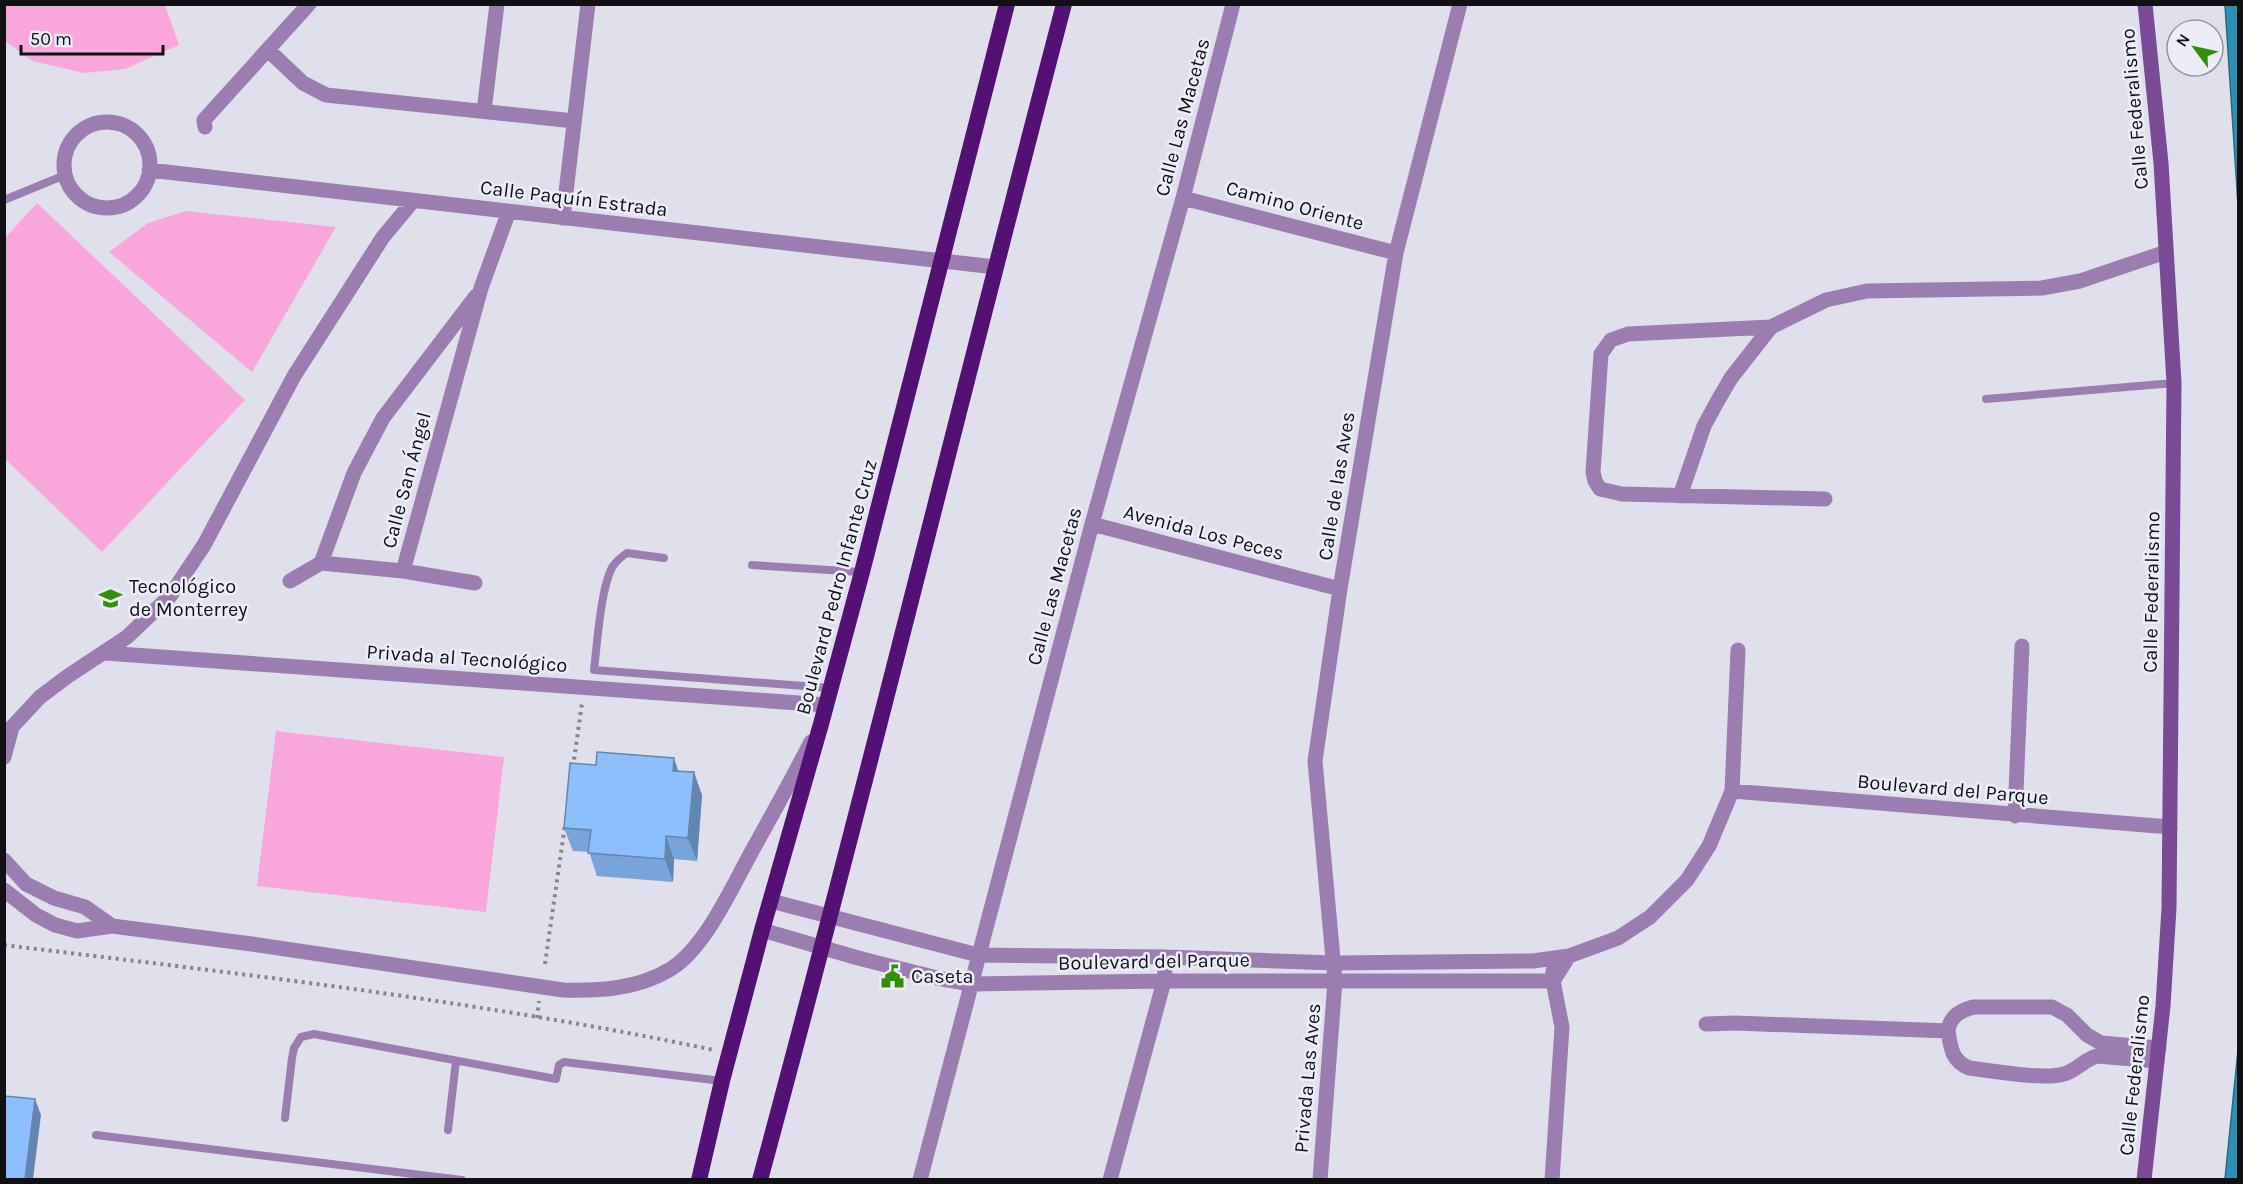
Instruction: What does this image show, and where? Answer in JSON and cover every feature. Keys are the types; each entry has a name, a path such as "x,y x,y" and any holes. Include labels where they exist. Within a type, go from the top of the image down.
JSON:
{"highway":[{"name":"Boulevard Pedro Infante Cruz","path":"699,1179 762,930 862,572 1007,4"},
{"path":"760,1179 823,947 1064,4"}],"main road":[{"name":"Calle Federalismo","path":"2144,1179 2168,947 2174,383 2161,163 2145,4"}],"street":[{"path":"205,128 204,120 309,4"},
{"path":"484,111 497,4"},
{"path":"563,218 588,4"},
{"name":"Calle Las Macetas","path":"920,1179 1092,524 1233,4"},
{"name":"Calle de las Aves","path":"1335,981 1315,761 1340,589 1396,253 1460,4"},
{"path":"268,50 303,83 326,95 574,121"},
{"path":"99,123 114,123 128,128 139,137 147,150 148,170 141,192 129,202 100,208 86,203 74,194 65,175 65,154 72,140 82,130 99,123"},
{"name":"Calle Paquín Estrada","path":"148,170 995,267"},
{"name":"Camino Oriente","path":"1182,198 1396,253"},
{"path":"4,757 8,729 40,697 128,637 170,596 220,515 294,376 383,237 413,201"},
{"name":"Calle San Ángel","path":"481,288 383,418 354,473 321,564 403,571 481,288 509,211"},
{"path":"1825,499 1680,496 1610,492 1600,489 1595,481 1593,458 1601,354 1604,347 1619,336 1628,334 1771,327 1826,300 1844,294 1868,291 2042,288 2080,281 2166,252"},
{"path":"1680,496 1708,418 1731,378 1771,327"},
{"name":"Avenida Los Peces","path":"1092,524 1340,589"},
{"path":"290,581 321,564"},
{"path":"403,571 475,583"},
{"path":"2015,816 2022,646"},
{"path":"1732,791 1738,650"},
{"name":"Privada al Tecnológico","path":"105,653 826,705"},
{"path":"4,890 36,915 55,925 77,931 112,926 264,945 563,990 612,989 644,982 671,969 696,946 718,913 821,724"},
{"name":"Boulevard del Parque","path":"771,901 978,955 1166,957 1335,963 1533,961 1561,958 1618,938 1635,929 1669,900 1687,880 1709,846 1732,791 2170,827"},
{"path":"4,860 26,884 54,898 85,907 112,926"},
{"name":"Boulevard del Parque","path":"762,930 937,978 971,984 1164,981 1553,981"},
{"path":"1110,1179 1164,981 1166,957"},
{"path":"1552,1179 1562,1027 1553,981 1561,958"},
{"name":"Privada Las Aves","path":"1320,1179 1335,981"},
{"path":"1974,1007 2052,1007 2067,1015 2093,1039 2101,1043 2158,1055 2097,1056 2071,1071 2054,1076 1970,1068 1962,1065 1953,1056 1948,1031 1949,1024 1954,1017 1974,1007"},
{"path":"1706,1024 1736,1023 1948,1031"},
{"path":"2071,1071 2082,1054 2084,1044 2082,1029"}],"lane":[{"path":"4,201 65,175"},
{"path":"1986,399 2174,383"},
{"path":"664,558 627,553 619,558 612,568 605,585 594,670 831,688"},
{"path":"752,564 862,572"},
{"path":"285,1118 294,1048 301,1037 314,1034 556,1079 559,1065 564,1062 722,1081"},
{"path":"448,1130 456,1061"},
{"path":"96,1135 462,1179"}],"path":[{"path":"573,768 585,687"},
{"path":"545,964 566,814"},
{"path":"4,945 424,999 651,1037 730,1053"},
{"path":"537,1018 540,995"}],"shaded area":[{"path":"5,5 165,5 179,45 125,69 84,73 32,61 5,41"},
{"path":"37,203 245,400 102,552 5,459 5,238"},
{"path":"186,211 336,227 252,372 109,252 148,223"},
{"path":"276,731 504,757 486,912 257,886"}],"water":[{"path":"2225,5 2238,5 2238,205"},
{"path":"2238,1050 2238,1179 2225,1179"}],"building":[{"path":"597,752 674,758 673,771 694,772 688,838 666,836 665,859 588,853 591,830 564,828 570,763 596,765"},
{"path":"4,1096 35,1099 25,1179 4,1179"}],"place":[{"name":"Tecnológico de Monterrey","path":"111,598"},
{"name":"Caseta","path":"893,976"}]}
